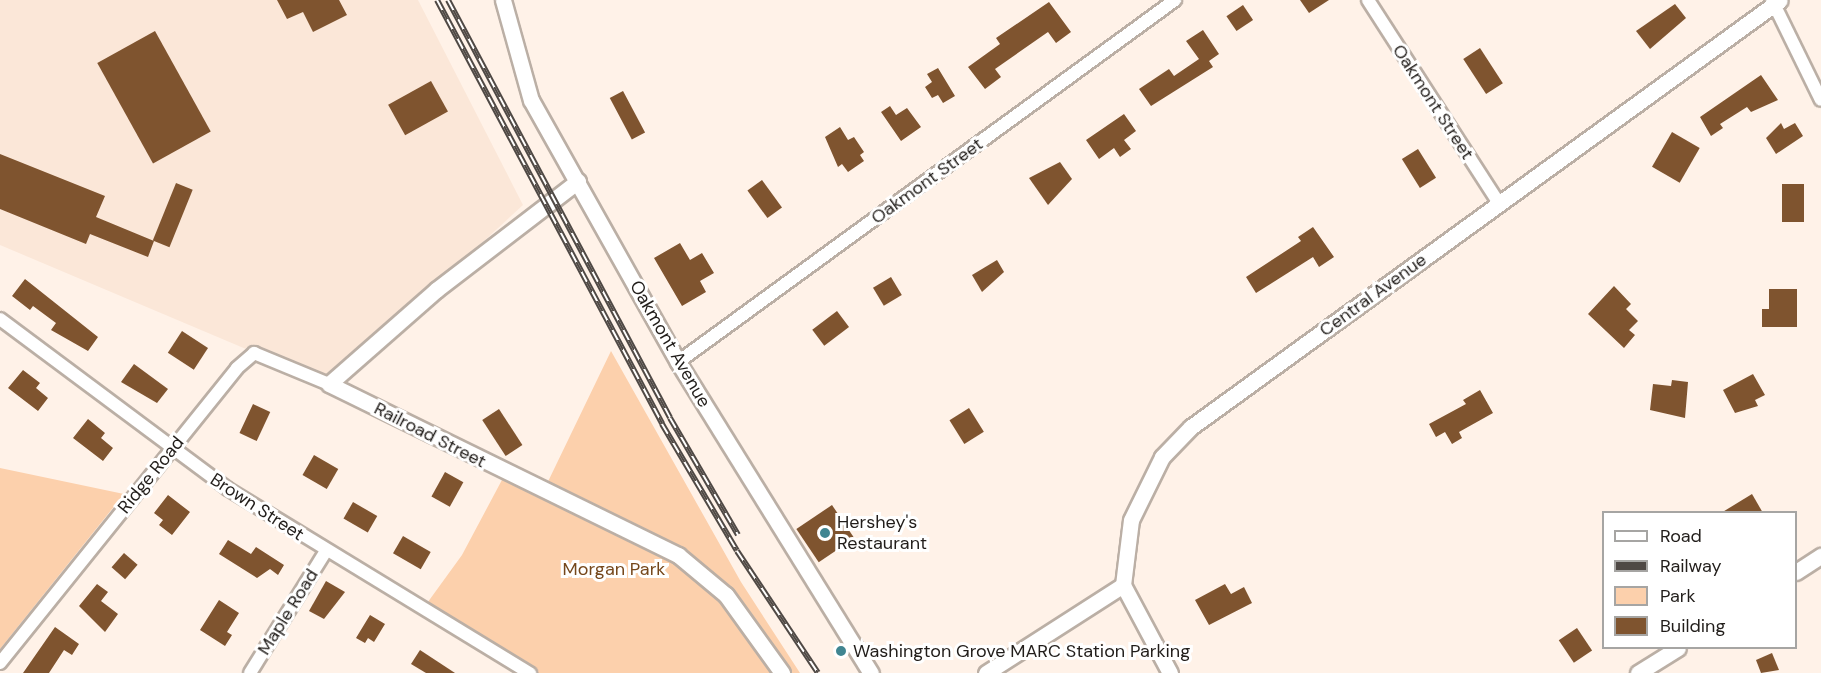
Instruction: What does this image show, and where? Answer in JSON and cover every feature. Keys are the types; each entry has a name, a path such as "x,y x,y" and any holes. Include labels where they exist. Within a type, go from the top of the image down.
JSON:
{"street":[{"name":"Oakmont Avenue","path":"503,0 531,100 678,362 871,673"},
{"name":"Oakmont Street","path":"678,362 1175,0"},
{"name":"Oakmont Street","path":"1368,0 1499,203"},
{"path":"1775,1 1821,100"},
{"name":"Central Avenue","path":"1123,585 1131,520 1141,494 1162,457 1191,427 1775,1"},
{"path":"329,384 436,290 578,181"},
{"name":"Brown Street","path":"0,319 170,450 326,552 524,672"},
{"name":"Ridge Road","path":"0,663 170,450 254,353 329,384"},
{"name":"Railroad Street","path":"329,384 678,555 726,595 782,673"},
{"name":"Maple Road","path":"250,673 326,552"},
{"path":"1797,571 1821,555"},
{"path":"986,673 1123,585 1170,673"},
{"path":"1638,673 1676,649"}],"shaded area":[{"path":"0,0 418,0 523,205 329,384 0,245"}],"green space":[{"name":"Morgan Park","path":"611,351 741,582 800,673 536,673 425,606 462,555 503,478 542,494"},
{"path":"0,468 124,494 0,649"}],"building":[{"path":"277,0 339,0 347,15 313,32 303,12 287,19"},
{"path":"1300,0 1329,0 1309,13"},
{"path":"1049,2 1071,32 1056,43 1048,32 995,69 1001,77 985,89 968,67 1000,44 996,38"},
{"path":"1675,4 1686,18 1650,49 1636,31"},
{"path":"1243,5 1253,20 1236,31 1226,16"},
{"path":"1203,30 1219,54 1209,61 1213,67 1151,106 1139,89 1169,69 1174,76 1199,59 1186,41"},
{"path":"155,31 211,132 153,164 97,63"},
{"path":"1480,48 1503,83 1486,94 1463,59"},
{"path":"938,68 955,96 943,103 938,95 932,98 925,87 932,82 927,74"},
{"path":"1761,75 1778,100 1751,112 1747,107 1720,124 1723,128 1711,136 1700,117"},
{"path":"431,81 448,112 405,135 388,105"},
{"path":"623,91 645,132 632,140 610,98"},
{"path":"890,106 896,115 907,108 921,127 901,141 881,112"},
{"path":"1124,114 1136,131 1124,140 1131,149 1120,157 1114,148 1099,159 1086,140"},
{"path":"1781,123 1784,129 1795,123 1803,136 1776,154 1766,138"},
{"path":"840,127 848,140 854,137 864,152 860,155 864,161 848,172 842,164 838,167 825,137"},
{"path":"1672,132 1700,148 1680,183 1652,167"},
{"path":"1418,149 1436,178 1420,188 1402,159"},
{"path":"0,154 105,196 96,217 154,241 148,257 90,234 86,244 0,209"},
{"path":"1060,162 1072,179 1048,205 1029,178"},
{"path":"762,180 782,208 767,218 747,191"},
{"path":"176,183 193,190 169,247 153,240"},
{"path":"1782,184 1804,184 1804,222 1782,222"},
{"path":"1313,227 1334,257 1319,267 1313,257 1256,293 1246,277 1301,241 1298,237"},
{"path":"680,243 690,260 702,253 714,273 700,281 706,292 682,306 654,258"},
{"path":"997,260 1004,272 982,292 972,275"},
{"path":"891,277 902,295 884,306 873,288"},
{"path":"25,279 98,337 88,351 51,330 56,323 33,306 30,310 12,296"},
{"path":"1614,286 1631,304 1626,309 1638,321 1629,330 1635,335 1624,348 1588,314"},
{"path":"1769,289 1797,289 1797,327 1762,327 1762,309 1769,309"},
{"path":"837,311 849,327 824,346 812,330"},
{"path":"182,331 208,348 194,370 168,353"},
{"path":"134,364 168,389 157,403 121,382"},
{"path":"23,370 40,383 36,388 48,398 38,411 8,388"},
{"path":"1753,374 1765,395 1755,400 1758,406 1735,413 1723,390"},
{"path":"1672,380 1688,382 1685,418 1650,410 1653,384 1671,386"},
{"path":"1480,390 1493,413 1459,432 1462,438 1452,444 1445,432 1436,437 1429,424 1466,404 1463,400"},
{"path":"253,404 270,412 257,441 239,433"},
{"path":"969,408 984,432 964,444 949,420"},
{"path":"499,409 522,445 506,456 482,420"},
{"path":"88,419 105,433 101,438 113,448 103,461 73,438"},
{"path":"314,455 338,469 327,489 302,475"},
{"path":"445,472 463,482 450,507 431,496"},
{"path":"1752,494 1762,511 1724,511"},
{"path":"168,495 190,512 172,535 159,525 163,520 154,513"},
{"path":"353,502 377,516 368,532 344,518"},
{"name":"Hershey's Restaurant","path":"832,505 854,538 819,562 796,529"},
{"path":"403,536 431,552 421,569 393,553"},
{"path":"228,540 251,554 256,547 284,565 278,575 270,569 257,578 219,554"},
{"path":"124,553 138,565 125,579 112,567"},
{"path":"326,581 345,592 324,619 309,611"},
{"path":"97,584 108,592 101,601 118,614 105,632 79,606"},
{"path":"1225,584 1231,594 1244,587 1252,603 1209,625 1195,600"},
{"path":"219,600 239,613 227,632 232,635 225,646 200,630"},
{"path":"370,615 385,624 374,642 368,638 365,643 356,638"},
{"path":"55,627 79,644 72,655 64,650 49,673 23,673"},
{"path":"1577,628 1592,650 1574,663 1559,640"},
{"path":"420,650 455,673 426,673 411,664"},
{"path":"1772,653 1779,670 1761,673 1756,660"}],"railway":[{"path":"437,0 662,424 737,551 818,673"},
{"path":"448,0 670,418 738,535"}],"place":[{"name":"Hershey's Restaurant","path":"825,533"},
{"name":"Washington Grove MARC Station Parking","path":"841,651"}]}
